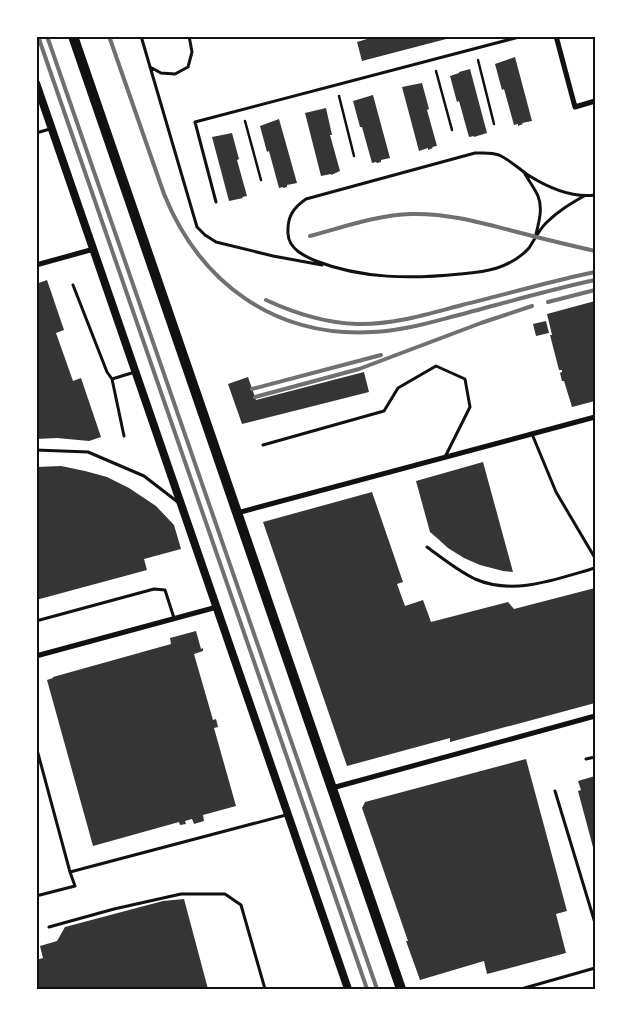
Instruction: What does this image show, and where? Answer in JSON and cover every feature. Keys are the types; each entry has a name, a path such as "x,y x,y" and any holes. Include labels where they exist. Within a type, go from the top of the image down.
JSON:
{"main road":[{"path":"73,36 401,989"}],"street":[{"path":"556,36 574,107 595,101"},
{"path":"36,83 348,989"},
{"path":"36,265 94,249"},
{"path":"237,513 595,417"},
{"path":"36,656 217,607"},
{"path":"332,788 595,716"}],"lane":[{"path":"141,36 196,227 216,242 273,256 364,274 399,277 482,272 511,262 522,254 529,248 547,222 564,207 584,196"},
{"path":"150,66 161,73 175,74 188,67 192,52 189,36"},
{"path":"216,202 195,122 523,36"},
{"path":"36,133 52,129"},
{"path":"330,266 302,255 294,248 289,239 289,222 296,206 306,199 475,153 498,155 540,181 566,192 584,196 595,195"},
{"path":"523,171 538,196 540,204 536,237"},
{"path":"73,285 107,372 112,379 124,436"},
{"path":"263,445 384,411 398,388 436,366 465,378 470,407 445,457"},
{"path":"112,379 136,372"},
{"path":"532,434 556,492 595,558"},
{"path":"36,450 88,452 144,476 182,506"},
{"path":"427,547 462,572 496,586 534,585 595,568"},
{"path":"36,620 154,589 165,590 174,619"},
{"path":"36,746 75,886 36,896"},
{"path":"586,759 595,757"},
{"path":"555,791 595,923"},
{"path":"70,872 288,814"},
{"path":"49,927 181,894 225,894 241,905 265,989"},
{"path":"521,989 595,968"}],"path":[{"path":"478,60 494,124"},
{"path":"436,70 452,130"},
{"path":"339,96 354,156"},
{"path":"246,120 261,180"}],"building":[{"path":"377,36 450,36 450,38 362,61 357,42"},
{"path":"515,57 532,121 518,126 518,124 514,125 495,64"},
{"path":"470,69 487,133 474,137 469,137 450,76"},
{"path":"422,83 437,146 419,151 402,87"},
{"path":"373,95 390,158 377,163 372,163 353,101"},
{"path":"326,108 332,135 330,135 340,171 331,175 321,176 305,113"},
{"path":"279,119 297,183 283,188 279,188 260,126"},
{"path":"232,133 247,196 229,201 212,137"},
{"path":"47,280 64,330 56,333 73,381 81,378 101,437 89,441 57,438 36,439 36,284"},
{"path":"595,301 595,401 572,407 564,381 562,381 560,373 562,370 559,370 547,314"},
{"path":"546,321 549,333 536,336 533,324"},
{"path":"364,372 369,392 242,424 228,384 248,377 256,400"},
{"path":"483,462 513,572 480,565 464,558 448,548 430,532 416,481"},
{"path":"61,466 107,477 129,488 156,506 174,525 181,549 144,559 147,570 36,600 36,467"},
{"path":"372,492 403,582 397,584 405,606 423,600 431,622 508,602 514,609 595,588 595,703 450,742 450,738 347,766 263,522"},
{"path":"196,631 203,651 194,654 213,720 216,719 218,727 214,728 236,806 203,815 204,821 194,824 192,819 185,821 186,824 180,825 179,822 93,846 47,680 171,644 170,638"},
{"path":"526,759 567,911 556,914 566,953 487,974 484,961 420,980 362,808 365,802"},
{"path":"595,776 594,851 578,791 581,790 578,781"},
{"path":"184,899 208,989 39,989 36,980 36,960 43,958 40,946 57,941 65,927 163,901"}],"railway":[{"path":"38,36 367,989"},
{"path":"47,36 377,989"},
{"path":"109,36 164,194 179,226 198,254 220,278 245,299 273,314 304,325 337,331 383,331 425,324 595,280"},
{"path":"310,236 386,217 425,214 465,219 595,251"},
{"path":"266,300 299,313 334,322 357,324 384,323 595,272"},
{"path":"548,302 595,290"},
{"path":"255,397 359,369 532,306"},
{"path":"252,389 381,355"}]}
